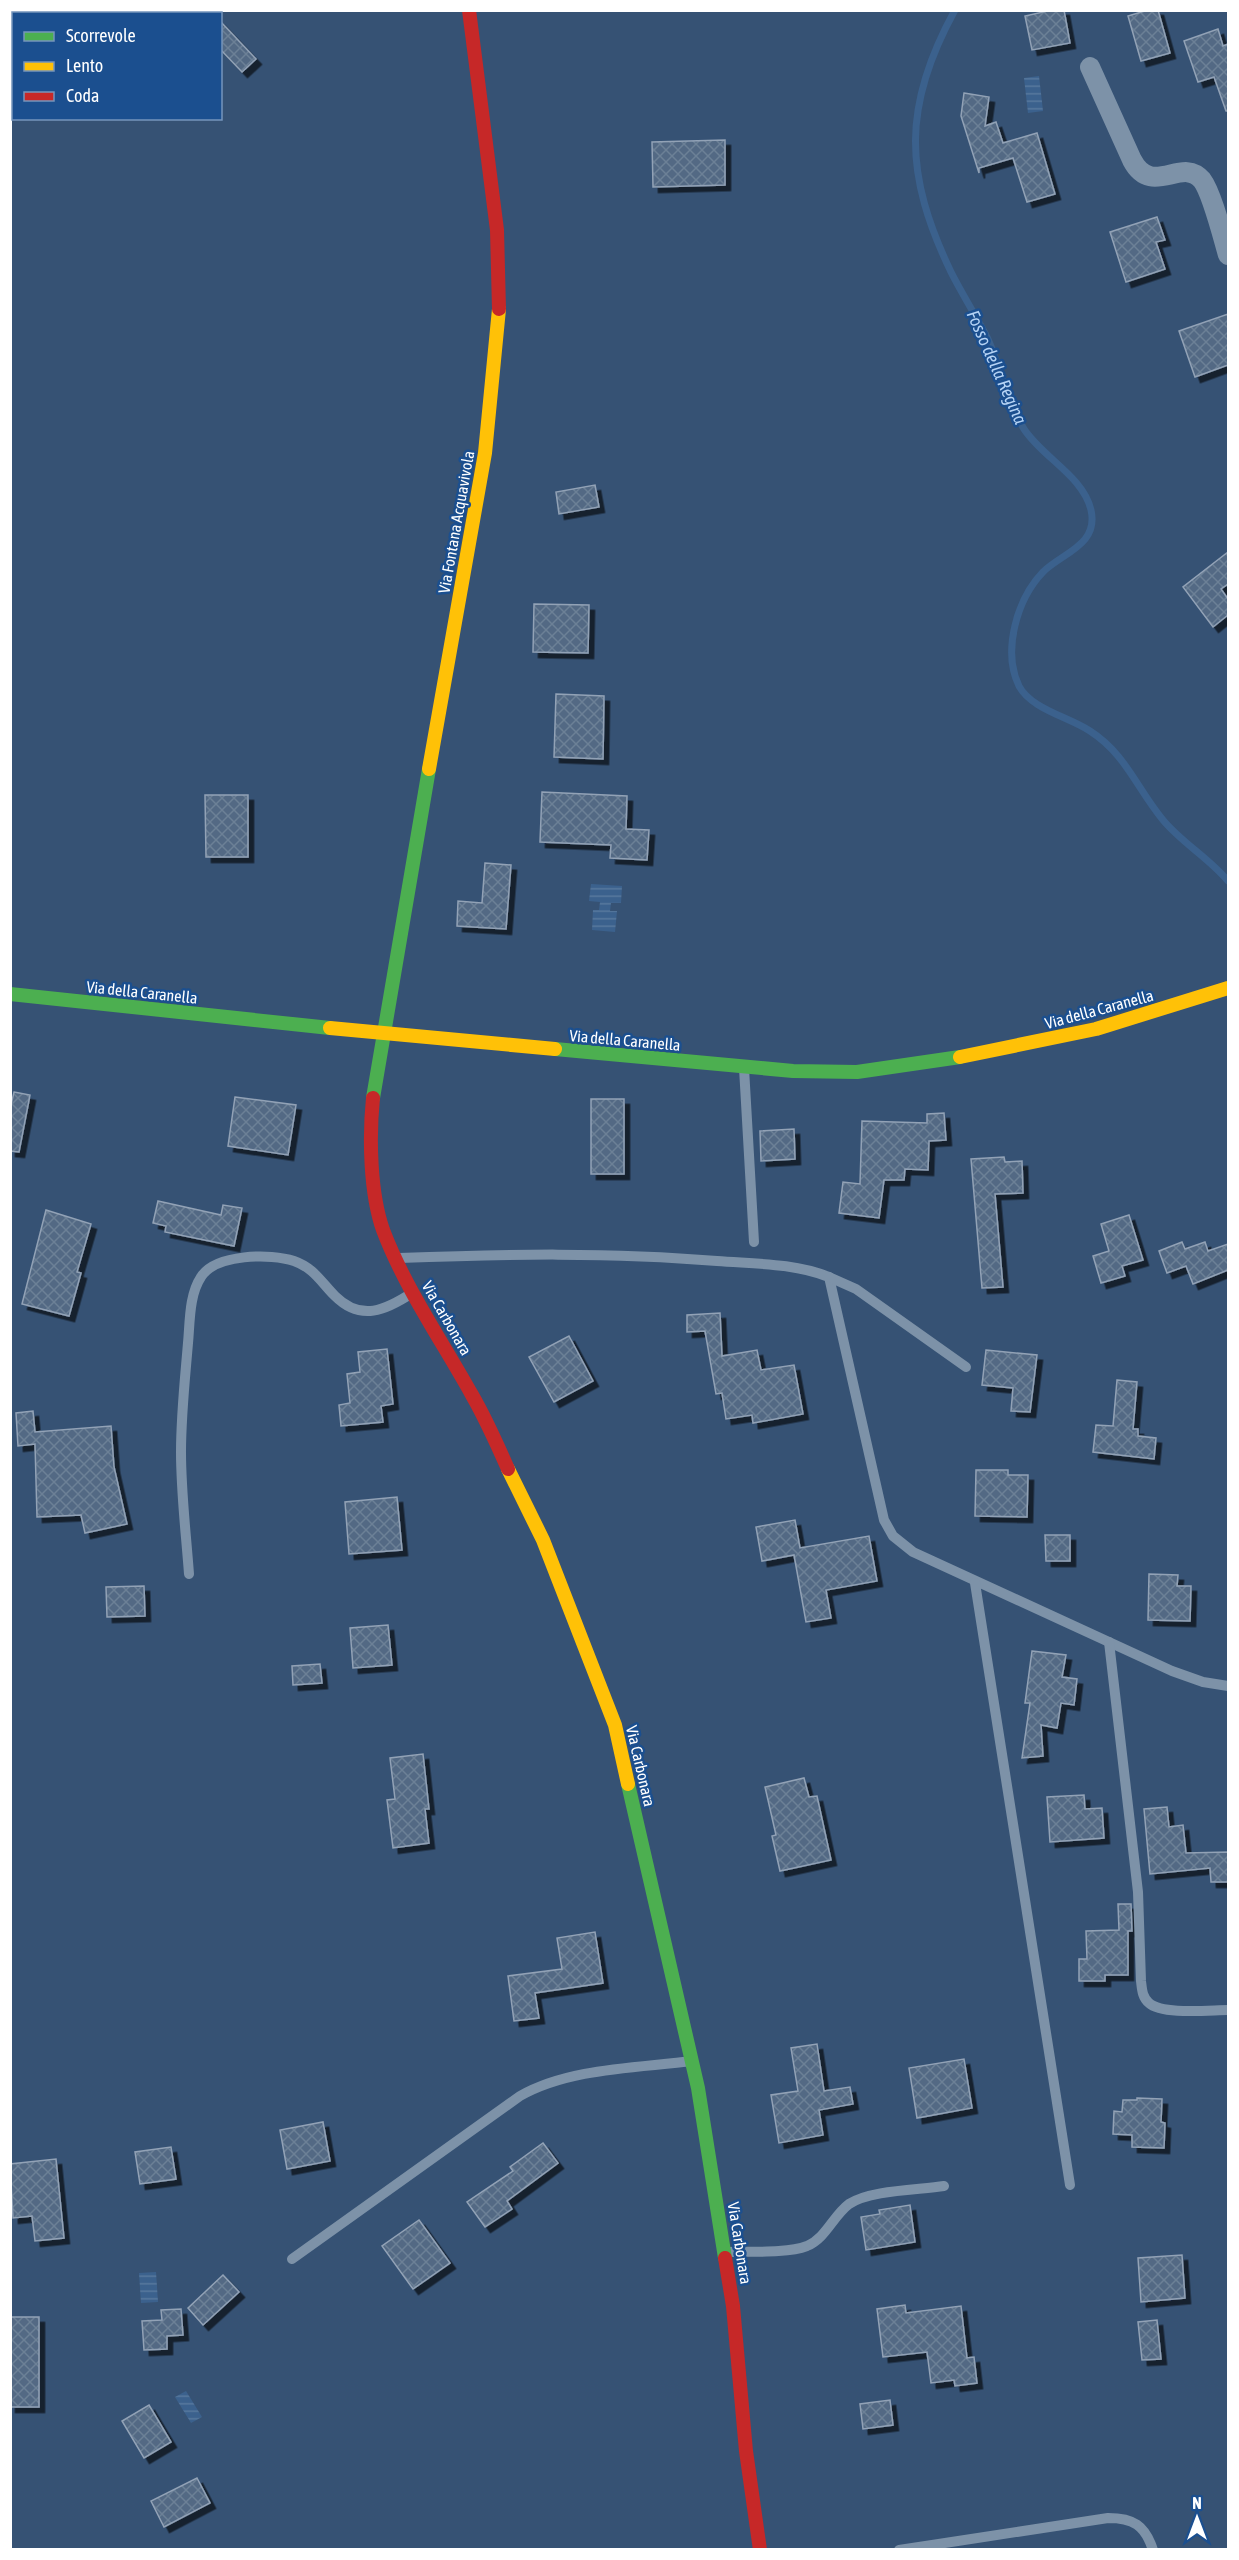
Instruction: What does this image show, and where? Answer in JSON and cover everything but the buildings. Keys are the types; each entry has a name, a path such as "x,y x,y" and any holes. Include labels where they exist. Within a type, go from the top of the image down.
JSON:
{"street":[{"name":"Via Fontana Acquavivola","path":"384,1034 485,453 497,346 499,290 497,230 469,10"},
{"path":"1090,67 1139,171 1152,177 1186,172 1199,177 1203,182 1228,255"},
{"name":"Via della Caranella","path":"10,994 384,1034 744,1067 856,1072 906,1067 1096,1029 1228,989"},
{"name":"Via Carbonara","path":"384,1034 373,1092 372,1161 380,1218 395,1258 412,1293 474,1398 543,1540 615,1725 692,2061 733,2306 747,2460 760,2550"}],"lane":[{"path":"744,1067 754,1242"},
{"path":"395,1258 550,1253 630,1255 792,1267 829,1277 856,1289 966,1366"},
{"path":"189,1574 181,1438 192,1307 196,1287 205,1271 220,1262 239,1258 286,1258 318,1274 342,1301 367,1311 386,1309 412,1293"},
{"path":"829,1277 888,1528 907,1549 1182,1675 1228,1686"},
{"path":"975,1582 1070,2185"},
{"path":"1109,1642 1137,1877 1143,1996 1148,2002 1163,2009 1228,2010"},
{"path":"292,2259 520,2096 536,2087 574,2076 692,2061"},
{"path":"724,2252 808,2246 821,2236 843,2210 859,2199 944,2186"},
{"path":"899,2550 1108,2518 1135,2522 1147,2533 1153,2550"}],"water":[{"path":"1039,76 1043,111 1028,113 1024,78"},
{"path":"591,884 622,886 621,903 611,903 610,911 617,911 615,932 592,930 593,910 599,910 600,902 589,901"},
{"path":"156,2272 158,2302 141,2303 139,2273"},
{"path":"186,2391 202,2417 191,2423 175,2397"}],"waterway":[{"name":"Fosso della Regina","path":"955,10 925,78 918,109 915,140 924,203 951,272 987,337 1018,418 1032,439 1080,487 1091,510 1090,532 1084,540 1043,572 1026,596 1019,611 1012,642 1014,672 1019,686 1032,701 1090,731 1113,750 1163,820 1228,881"}],"traffic: fast":[{"path":"373,1098 429,769"},
{"path":"10,994 330,1028"},
{"path":"555,1049 793,1071 857,1072 960,1057"},
{"path":"628,1784 698,2088 725,2258"}],"traffic: slow":[{"path":"429,769 485,453 499,309"},
{"path":"960,1057 1096,1029 1228,988"},
{"path":"330,1028 555,1049"},
{"path":"508,1469 543,1540 615,1725 628,1784"}],"traffic: jam":[{"path":"469,10 497,230 499,309"},
{"path":"373,1098 371,1130 373,1182 383,1230 402,1273 477,1404 508,1469"},
{"path":"725,2258 733,2306 746,2451 760,2550"}]}
